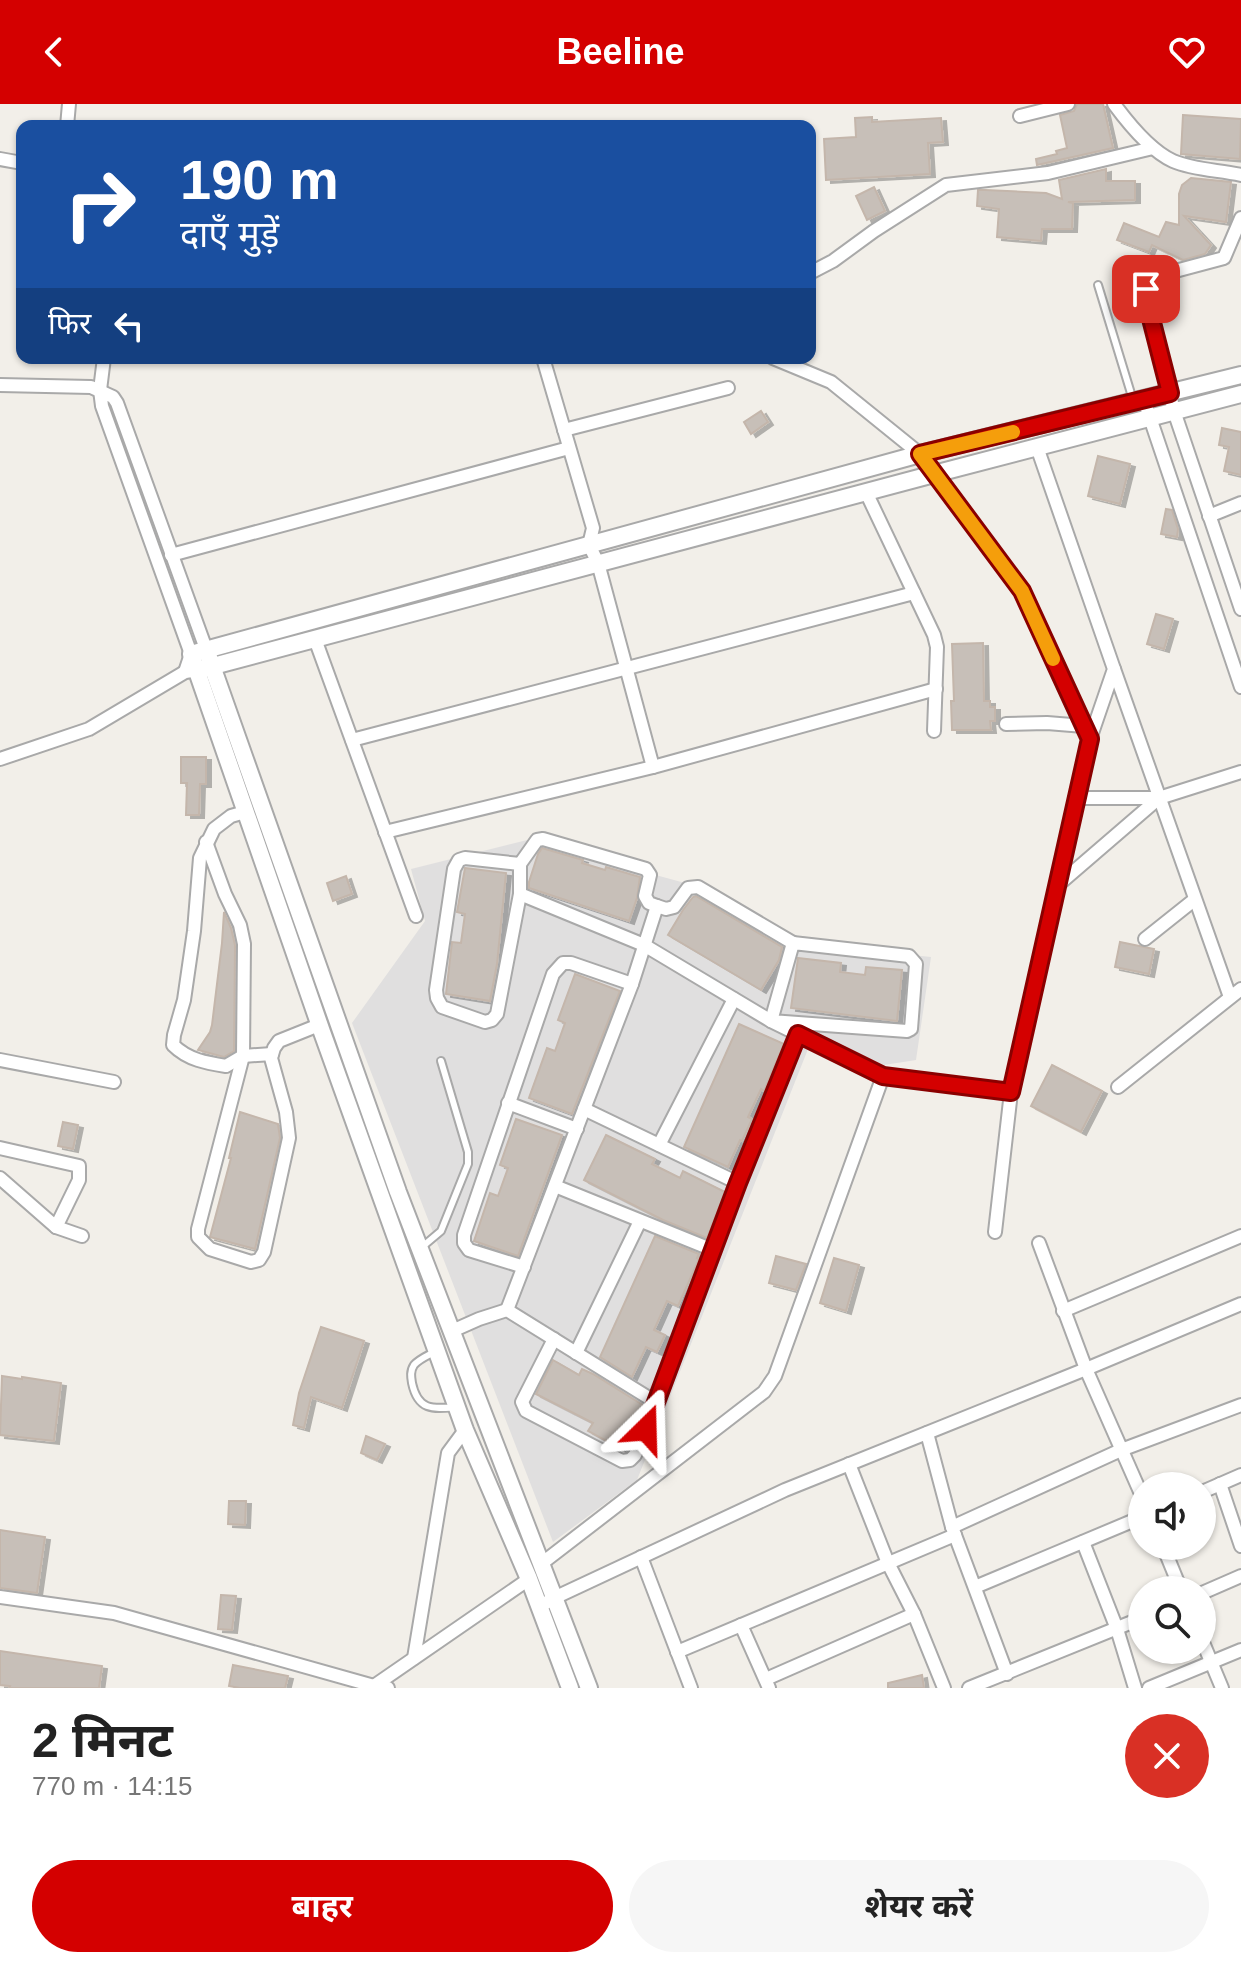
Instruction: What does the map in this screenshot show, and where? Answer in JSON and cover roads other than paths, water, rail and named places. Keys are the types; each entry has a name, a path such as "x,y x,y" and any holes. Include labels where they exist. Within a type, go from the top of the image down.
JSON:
{"street":[{"path":"1020,116 1068,104"},
{"path":"1114,104 1153,148 1173,160 1189,166 1241,173"},
{"path":"816,270 946,185 1048,173 1153,148"},
{"path":"1224,258 1241,218"},
{"path":"1241,253 1164,274 1149,282 1146,289 1174,411 1241,609"},
{"path":"103,364 100,390 104,415 337,1020 541,1564 547,1602 570,1688"},
{"path":"545,364 593,528 589,545 598,563 653,767"},
{"path":"788,364 831,382 920,454 1022,591 1090,739"},
{"path":"0,759 89,729 198,663 589,545 920,454 1241,375"},
{"path":"0,385 91,387 113,397 171,555 198,663"},
{"path":"564,430 728,388"},
{"path":"198,663 315,639 1241,394"},
{"path":"1139,401 1149,417 1241,687"},
{"path":"1037,447 1194,900 1236,993 1118,1087"},
{"path":"171,555 569,448"},
{"path":"866,492 934,635 937,647 934,731"},
{"path":"1209,516 1241,503"},
{"path":"352,740 914,593"},
{"path":"315,639 416,916"},
{"path":"995,1232 1011,1092 1090,739 1114,669"},
{"path":"385,832 653,767 936,689"},
{"path":"1006,724 1084,726"},
{"path":"1077,798 1159,798 1241,772"},
{"path":"1058,885 1159,798"},
{"path":"253,808 231,816 214,829 200,858 194,931 184,1000 173,1045 202,1062 226,1066 243,1056 272,1054"},
{"path":"253,808 319,1025 456,1407 529,1579 547,1602 589,1688"},
{"path":"520,864 465,858 459,860 454,869 436,990 442,1007 485,1022 497,1014 520,894 520,864 533,843 543,839 646,869 650,875 645,896 649,903 657,906 666,909 674,907 688,888 698,887 793,943 909,956 916,964 912,1023 907,1031 771,1021"},
{"path":"206,842 240,925 244,944 243,1056 198,1229 198,1237 210,1249 251,1262 259,1260 266,1246 289,1138 272,1054 279,1041 337,1020"},
{"path":"196,889 224,889"},
{"path":"520,894 644,945 771,1021 883,1076 1011,1092"},
{"path":"1145,939 1194,900"},
{"path":"507,1310 632,984 657,906"},
{"path":"771,1021 793,943"},
{"path":"524,1267 469,1250 464,1243 464,1235 553,974 563,963 571,963 632,984"},
{"path":"659,1145 734,999"},
{"path":"554,1339 522,1402 526,1411 622,1461 630,1460 657,1403 738,1183 798,1034"},
{"path":"0,1060 114,1082"},
{"path":"541,1564 770,1385 883,1076"},
{"path":"508,1103 577,1129"},
{"path":"584,1109 738,1183"},
{"path":"0,1148 79,1166 79,1180 56,1227"},
{"path":"0,1178 56,1227 82,1236"},
{"path":"555,1186 713,1250"},
{"path":"576,1353 640,1221"},
{"path":"1063,1311 1241,1236"},
{"path":"1039,1243 1086,1369 1131,1472"},
{"path":"547,1602 785,1490 1241,1304"},
{"path":"452,1331 507,1310 657,1403"},
{"path":"677,1652 888,1563 1121,1450 1241,1405"},
{"path":"414,1658 448,1453 465,1430"},
{"path":"927,1433 953,1531 1007,1674"},
{"path":"849,1464 888,1563 914,1614 944,1688"},
{"path":"1216,1486 1241,1475"},
{"path":"1220,1484 1241,1546"},
{"path":"975,1587 1128,1523"},
{"path":"1083,1542 1117,1629 1135,1688"},
{"path":"641,1557 691,1688"},
{"path":"1216,1587 1241,1576"},
{"path":"372,1687 529,1579"},
{"path":"0,1597 114,1613 372,1687 388,1688"},
{"path":"741,1625 767,1684 914,1614"},
{"path":"969,1688 1128,1624"},
{"path":"1216,1660 1241,1650"},
{"path":"1149,1688 1207,1664"},
{"path":"1213,1664 1222,1688"}],"lane":[{"path":"1098,285 1139,401"},
{"path":"420,1248 441,1231 468,1164 468,1152 441,1061"},
{"path":"436,1351 415,1363 410,1374 414,1390 420,1403 429,1408 456,1407"}]}
